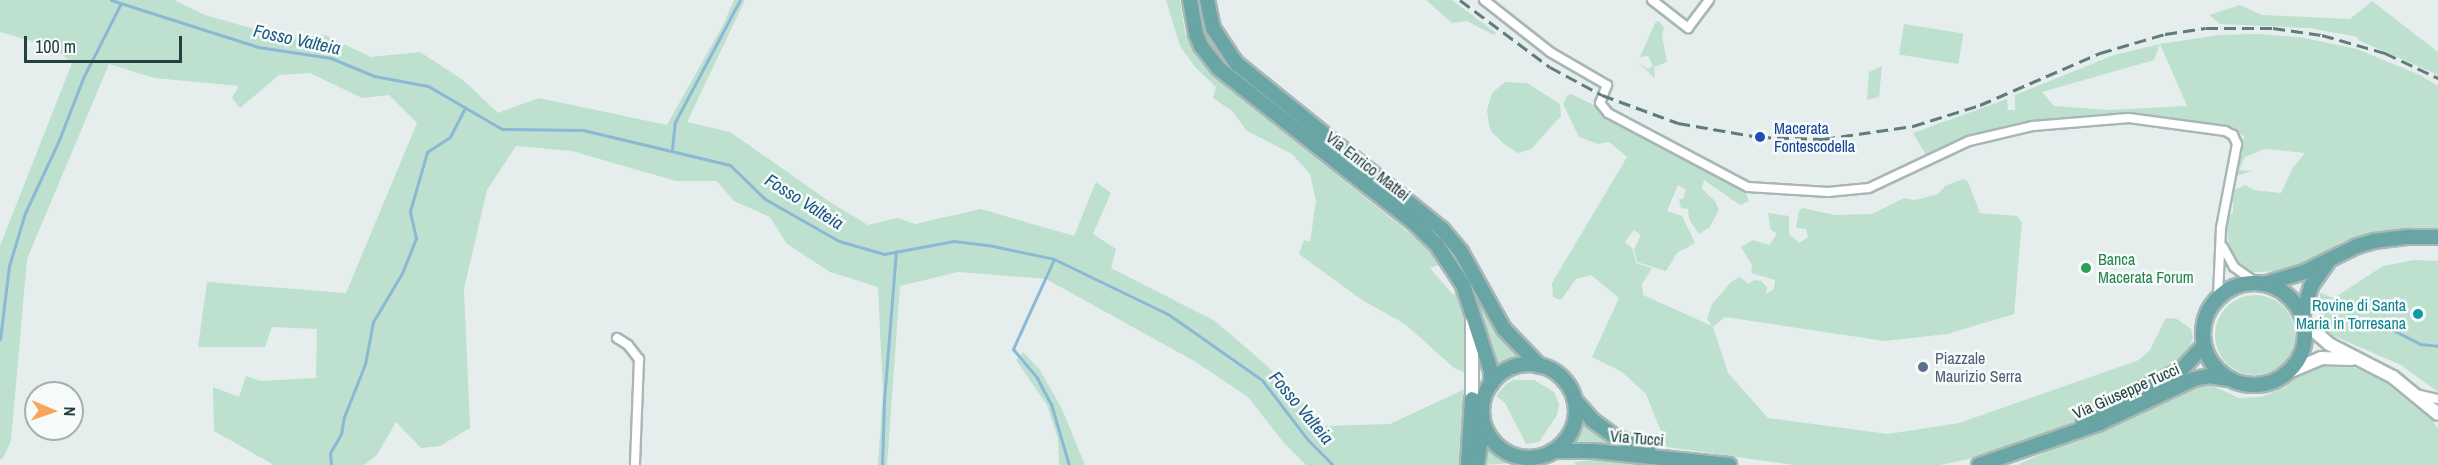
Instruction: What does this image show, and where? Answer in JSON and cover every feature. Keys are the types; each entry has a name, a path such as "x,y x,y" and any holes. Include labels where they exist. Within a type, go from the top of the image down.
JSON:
{"main road":[{"name":"Via Enrico Mattei","path":"1190,0 1196,34 1201,46 1218,68 1413,222 1436,244 1463,285 1472,308 1491,371 1489,387"},
{"name":"Via Enrico Mattei","path":"1207,0 1214,28 1236,63 1442,229 1461,252 1504,329 1540,366"},
{"path":"2358,360 2321,358 2291,371 2282,378 2261,386 2250,386 2228,379 2212,364 2204,345 2206,319 2218,298 2236,286 2260,283 2304,272 2357,246 2374,241 2408,237 2438,237"},
{"path":"2291,371 2304,349 2303,319 2312,286 2330,260"},
{"path":"2260,283 2287,295 2303,319 2329,344 2383,371 2416,394 2438,414"},
{"path":"1468,465 1477,402 1489,387 1512,368 1540,366 1564,381 1574,399 1575,413 1572,430 1564,442 1547,454 1523,462 1497,446 1487,433 1477,402 1473,378 1472,308"},
{"name":"Via Giuseppe Tucci","path":"2072,432 2108,405 2181,370 2204,345"},
{"name":"Via Giuseppe Tucci","path":"1979,465 2129,411 2194,379 2209,376 2228,379"},
{"name":"Via Tucci","path":"1574,399 1592,420 1614,436 1639,448 1673,457"},
{"path":"1477,465 1483,422"},
{"name":"Via Tucci","path":"1547,454 1594,451 1673,457"},
{"path":"1673,457 1729,465"}],"street":[{"path":"1484,0 1550,52 1607,85 1599,103 1608,113 1748,187 1828,192 1869,188 1969,141 2033,126 2129,118 2225,131 2233,135 2237,144 2220,241 2218,298"},
{"path":"1652,0 1688,28 1709,0"},
{"path":"2220,241 2234,267 2260,283"},
{"path":"617,338 628,345 639,359 635,465"},
{"path":"2416,394 2438,399"}],"green space":[{"path":"0,0 174,0 205,15 286,38 325,35 371,57 420,52 463,80 498,113 539,98 667,125 723,25 734,0 745,0 687,122 730,132 833,204 868,225 897,218 915,224 981,209 1074,236 1096,182 1111,193 1093,234 1116,249 1111,268 1215,321 1264,363 1325,426 1390,424 1465,389 1463,465 1306,465 1285,444 1248,397 1196,362 1046,279 958,272 900,286 887,465 878,465 883,392 878,287 830,272 787,244 770,217 734,201 717,181 676,181 572,151 516,146 487,190 464,289 470,428 440,446 421,448 396,422 377,455 364,465 274,465 214,431 213,387 239,397 246,376 261,381 316,378 317,329 272,327 265,347 198,347 207,282 346,293 417,123 389,95 362,98 310,73 279,75 240,108 232,98 239,86 154,78 109,64 27,259 11,441 2,460 0,458 0,246 72,63 53,47 0,32"},
{"path":"1166,0 1180,0 1185,33 1197,57 1212,75 1432,251 1442,264 1430,268 1453,295 1457,288 1467,312 1470,343 1466,373 1454,368 1405,324 1362,300 1299,254 1304,240 1310,242 1316,201 1310,174 1292,154 1247,131 1232,111 1213,98 1216,87 1195,67 1180,46"},
{"path":"1426,0 1452,0 1496,33 1494,35 1467,21 1452,23"},
{"path":"2372,1 2438,52 2438,75 2358,40 2358,37 2309,28 2220,24 2209,15 2240,5 2262,15 2350,19"},
{"path":"1659,21 1664,28 1662,35 1667,62 1654,67 1655,78 1637,62 1648,69 1653,66 1648,56 1640,57 1655,23"},
{"path":"1904,24 1963,33 1958,64 1899,55"},
{"path":"2256,34 2299,37 2357,49 2420,75 2438,86 2438,231 2384,231 2360,236 2341,242 2309,263 2289,271 2254,272 2237,262 2229,248 2226,221 2233,212 2233,191 2245,185 2254,190 2281,193 2293,168 2305,153 2265,149 2245,157 2239,170 2253,171 2235,176 2244,136 2229,128 2207,123 2137,114 2032,123 1926,155 1913,133 2007,99 2008,110 2015,110 2015,95 2114,55 2160,44 2220,35","holes":["2160,44 2187,106 2108,110 2054,106 2042,92 2154,60"]},
{"path":"1882,66 1879,97 1867,100 1869,72"},
{"path":"1505,82 1527,83 1560,104 1561,116 1531,149 1518,153 1504,144 1491,131 1489,125 1487,110 1492,93"},
{"path":"1571,94 1598,107 1622,125 1648,136 1667,149 1670,145 1744,187 1749,201 1740,205 1704,180 1702,189 1715,201 1719,210 1709,228 1699,234 1689,219 1688,209 1681,208 1679,199 1683,199 1686,190 1678,185 1667,211 1682,216 1695,243 1677,253 1666,271 1637,262 1634,249 1641,235 1634,230 1625,242 1632,248 1636,263 1652,268 1642,284 1643,295 1712,326 1707,319 1712,304 1731,282 1740,277 1749,284 1754,280 1761,281 1767,287 1766,294 1774,289 1775,280 1751,273 1752,265 1741,247 1753,240 1769,245 1777,234 1771,230 1768,213 1789,216 1789,234 1799,243 1808,237 1806,229 1796,228 1799,211 1802,208 1835,215 1872,214 1904,198 1915,200 1938,194 1945,186 1963,179 1968,182 1980,213 2017,216 2022,222 2014,314 1947,334 1885,341 1725,317 1713,327 1728,373 1768,418 1888,434 1959,423 2139,360 2150,350 2166,318 2177,319 2191,329 2193,337 2189,349 2179,363 2101,403 2064,428 1982,456 1940,465 1794,465 1667,447 1646,394 1622,372 1592,357 1619,298 1591,275 1576,279 1561,300 1553,297 1552,283 1627,157 1609,142 1598,144 1579,137 1563,104 1567,96"},
{"path":"2414,260 2438,261 2438,392 2401,365 2334,336 2325,329 2319,315 2320,293 2334,298 2383,266"},
{"path":"1476,295 1490,322 1520,356 1496,367 1474,297"},
{"path":"2255,295 2270,298 2283,307 2292,320 2295,335 2292,350 2283,363 2270,372 2255,375 2240,372 2227,363 2218,350 2215,335 2218,320 2227,307 2240,298"},
{"path":"1023,352 1040,370 1062,409 1085,465 1059,465 1058,439 1047,405 1016,360"},
{"path":"2325,363 2345,364 2378,377 2433,421 2438,429 2438,465 2017,465 2191,388 2209,384 2239,398 2261,397 2286,387 2306,369"},
{"path":"1513,380 1534,380 1554,392 1559,404 1557,415 1539,442 1526,444 1505,403 1496,396 1506,384"},
{"path":"1581,418 1596,431 1624,448 1571,443"},
{"path":"1486,445 1498,456 1512,463 1482,465"},
{"path":"1601,459 1649,465 1575,465 1575,462"}],"waterway":[{"name":"Fosso Valteia","path":"111,0 258,47 331,58 374,76 428,86 502,129 583,130 730,165 765,199 839,241 884,254 954,241 993,246 1054,259 1168,314 1262,380 1308,440 1333,465"},
{"path":"672,149 675,122 740,0"},
{"path":"0,339 9,266 25,213 59,140 83,78 121,3"},
{"path":"331,465 330,453 341,434 344,417 365,364 373,322 402,273 416,238 410,211 427,152 450,137 465,108"},
{"path":"882,465 884,400 896,251"},
{"path":"1054,259 1013,349 1037,378 1051,404 1069,465"},
{"path":"2371,323 2389,328 2420,344 2438,346"}],"railway":[{"path":"1460,0 1550,67 1602,95 1678,123 1759,137 1823,139 1913,126 1980,105 2100,53 2165,34 2206,28 2273,28 2322,35 2385,53 2438,78"}],"place":[{"name":"Macerata Fontescodella","path":"1760,137"},
{"name":"Banca Macerata Forum","path":"2086,268"},
{"name":"Rovine di Santa Maria in Torresana","path":"2418,314"},
{"name":"Piazzale Maurizio Serra","path":"1923,367"}]}
